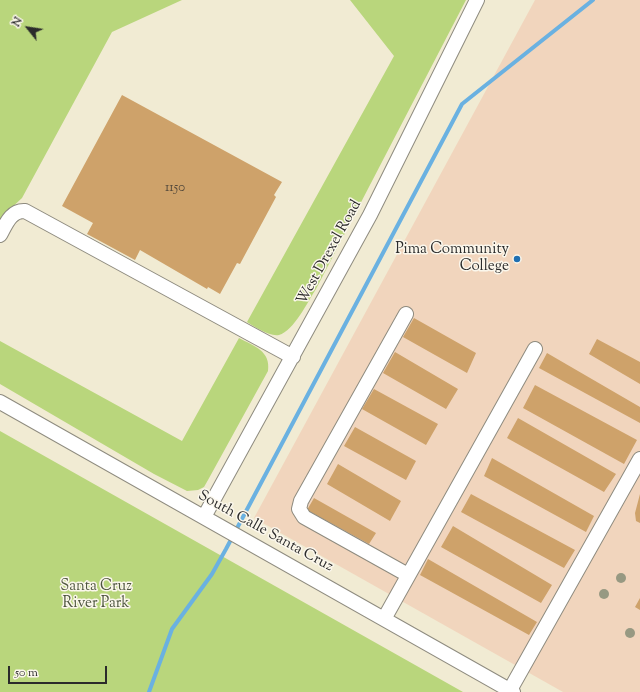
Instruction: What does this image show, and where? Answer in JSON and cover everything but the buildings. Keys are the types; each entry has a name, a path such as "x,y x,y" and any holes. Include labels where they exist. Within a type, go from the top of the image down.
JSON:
{"street":[{"name":"West Drexel Road","path":"204,517 370,215 478,0"},
{"path":"0,235 12,215 20,211 25,211 293,357"},
{"path":"406,314 301,501 299,509 304,517 408,575"},
{"path":"384,619 535,349"},
{"name":"South Calle Santa Cruz","path":"0,402 512,691"},
{"path":"512,691 640,459"}],"shaded area":[{"name":"Pima Community College","path":"535,0 640,0 640,692 563,692 254,518"}],"green space":[{"path":"0,0 182,0 112,32 22,198 6,213 0,223"},
{"path":"350,0 466,0 316,289 290,328 279,335 271,335 247,322 394,56"},
{"path":"239,338 256,347 264,354 267,359 268,371 204,487 198,490 187,491 154,474 0,384 0,341 182,441"},
{"name":"Santa Cruz River Park","path":"0,431 463,692 0,692"}],"waterway":[{"path":"149,692 172,629 212,574 226,549 462,104 593,0"}],"place":[{"name":"Pima Community College","path":"517,259"}]}
